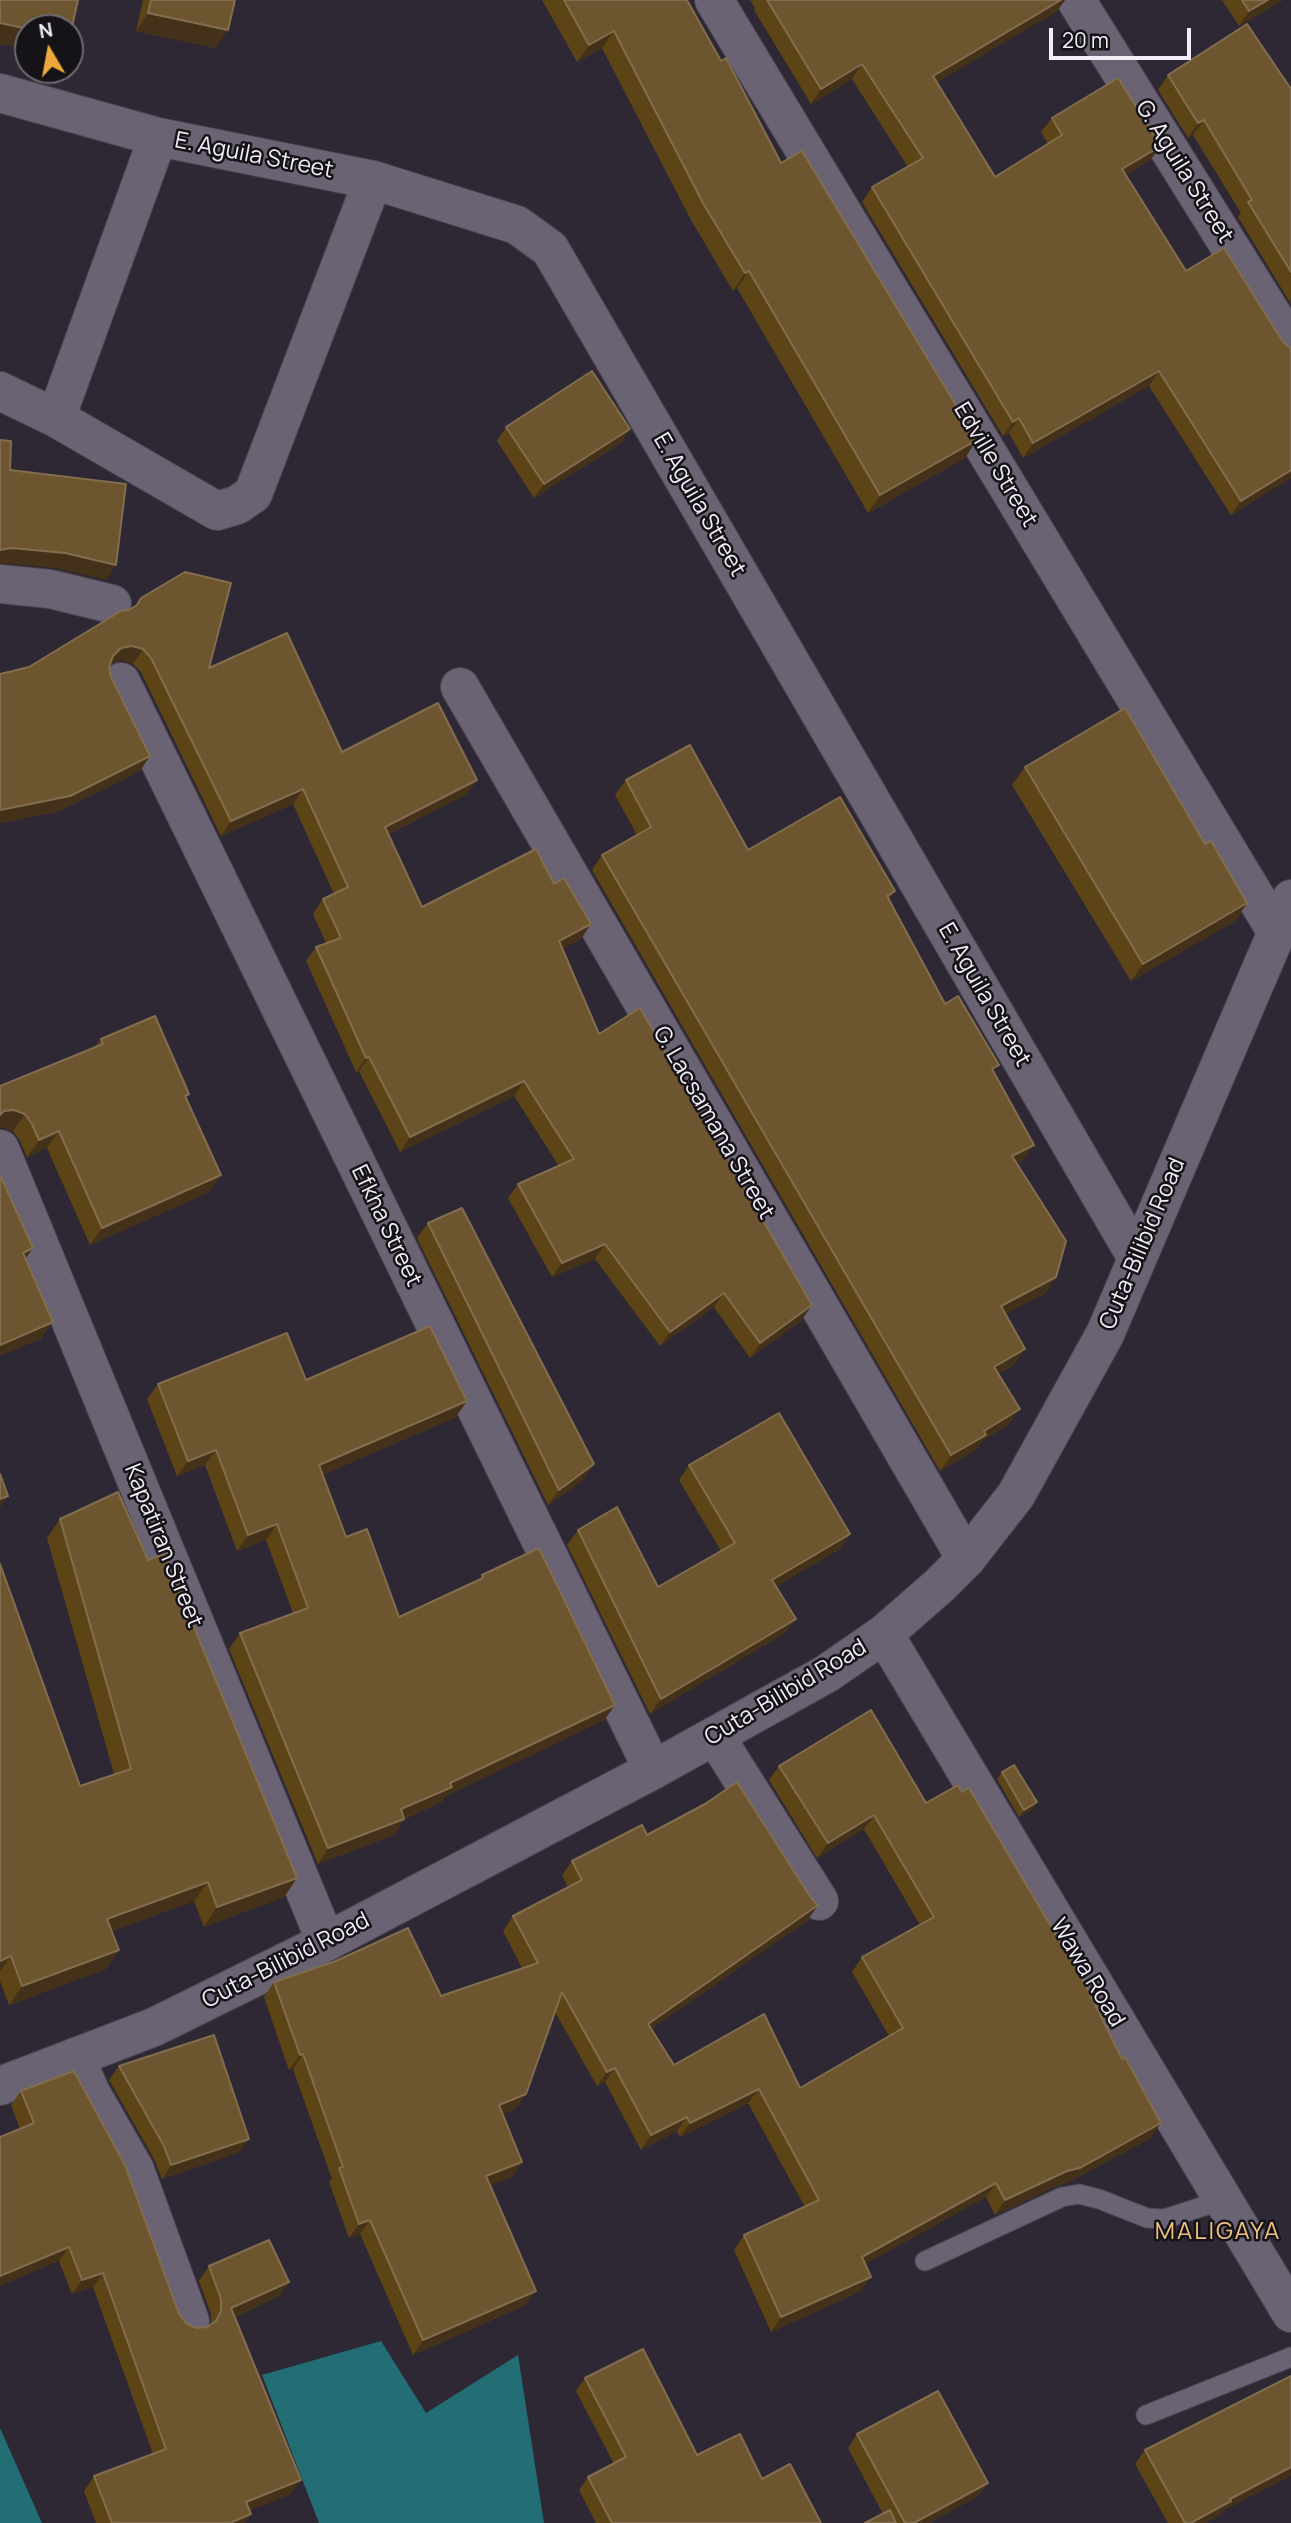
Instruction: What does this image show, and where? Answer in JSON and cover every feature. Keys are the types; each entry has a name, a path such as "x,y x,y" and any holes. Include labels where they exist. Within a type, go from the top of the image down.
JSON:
{"street":[{"name":"Edville Street","path":"714,0 1284,915"},
{"name":"G. Aguila Street","path":"1076,0 1291,345"},
{"name":"E. Aguila Street","path":"0,93 158,137 373,180 517,225 550,249 1137,1258"},
{"path":"56,418 158,137"},
{"path":"0,391 56,418 217,511 237,506 253,494 373,180"},
{"path":"0,584 50,589 111,604"},
{"name":"Efkha Street","path":"121,682 653,1770"},
{"name":"G. Lacsamana Street","path":"460,687 966,1559"},
{"name":"Cuta-Bilibid Road","path":"0,2086 154,2027 326,1942 715,1736 826,1674 884,1634 966,1559 1016,1495 1057,1424 1105,1334 1284,915"},
{"name":"Kapatiran Street","path":"0,1149 326,1942"},
{"name":"Wawa Road","path":"884,1634 1291,2313"},
{"path":"715,1736 819,1901"},
{"path":"75,2057 135,2170 190,2322"}],"lane":[{"path":"925,2262 1062,2197 1079,2194 1147,2218 1164,2219 1223,2200"},
{"path":"1146,2415 1291,2357"}],"water":[{"path":"381,2341 426,2413 518,2355 544,2523 319,2523 262,2375"},
{"path":"0,2428 42,2523 0,2523"}],"building":[{"path":"0,0 78,0 75,14 14,14 14,26 0,23"},
{"path":"151,0 235,0 228,30 148,13"},
{"path":"564,0 687,0 721,61 726,58 781,163 802,151 977,440 880,495 749,271 745,273 703,203 614,31 589,45"},
{"path":"767,0 1061,0 933,76 995,177 1062,135 1052,118 1118,78 1161,146 1122,169 1186,271 1224,248 1283,342 1291,349 1291,470 1241,501 1159,371 1033,443 1019,418 1013,422 872,187 923,158 862,64 821,89"},
{"path":"1242,0 1268,0 1249,11"},
{"path":"1247,24 1291,89 1291,272 1248,202 1252,200 1204,120 1198,123 1168,75"},
{"path":"592,371 630,429 544,484 506,427"},
{"path":"0,440 11,441 10,470 126,484 116,565 65,553 12,548 0,550"},
{"path":"185,572 231,583 209,668 287,633 342,752 438,703 477,780 385,827 422,907 536,849 554,884 564,878 591,924 559,941 599,1034 640,1008 812,1305 760,1343 724,1293 670,1332 605,1244 562,1263 518,1184 574,1159 524,1081 410,1137 369,1057 366,1058 316,947 341,938 323,899 348,887 303,789 231,821 151,658 143,649 132,646 121,648 113,656 109,667 111,677 150,756 70,796 0,810 0,674 29,667 121,611 129,610 137,605 141,598"},
{"path":"1125,708 1205,844 1211,841 1247,903 1143,964 1025,767"},
{"path":"690,745 748,850 840,797 895,891 887,896 945,1004 958,996 999,1065 992,1069 1034,1145 1012,1156 1066,1241 1056,1277 1001,1306 1025,1349 994,1367 1020,1409 984,1431 986,1435 951,1455 602,855 651,827 626,780"},
{"path":"155,1016 189,1094 185,1096 221,1175 102,1228 59,1131 39,1140 25,1114 14,1110 4,1111 0,1115 0,1086 103,1044 101,1039"},
{"path":"0,1175 33,1248 23,1253 53,1322 0,1345"},
{"path":"462,1208 594,1464 559,1490 428,1223"},
{"path":"430,1326 467,1401 319,1465 346,1537 367,1529 399,1617 483,1578 482,1575 539,1548 615,1705 450,1783 452,1787 401,1809 404,1819 328,1848 240,1633 308,1608 277,1524 248,1535 216,1450 188,1461 158,1384 287,1333 306,1380"},
{"path":"779,1413 850,1534 772,1580 796,1619 661,1699 578,1530 617,1507 658,1587 735,1543 689,1465"},
{"path":"0,1474 8,1496 0,1499"},
{"path":"118,1492 148,1560 164,1554 297,1878 217,1907 208,1882 107,1919 119,1950 22,1986 11,1956 0,1961 0,1564 80,1786 131,1769 60,1519"},
{"path":"871,1710 926,1803 958,1785 962,1792 969,1788 1084,1982 1122,2059 1125,2057 1161,2123 1080,2168 1067,2171 1005,2200 996,2183 862,2257 871,2277 781,2317 744,2235 819,2200 759,2089 690,2123 687,2117 651,2135 615,2068 607,2072 562,1992 526,2094 499,2105 522,2162 486,2176 536,2291 423,2340 370,2220 359,2224 339,2168 343,2167 274,1982 336,1961 408,1928 441,1996 538,1963 513,1916 582,1880 572,1861 642,1825 647,1835 705,1804 737,1782 818,1905 648,2024 674,2065 764,2014 800,2088 903,2028 862,1957 934,1917 874,1815 828,1843 779,1766"},
{"path":"1014,1765 1037,1802 1024,1810 1002,1772"},
{"path":"214,2035 249,2139 171,2165 164,2146 119,2066"},
{"path":"74,2071 125,2165 179,2314 186,2323 196,2328 207,2327 216,2321 221,2311 221,2299 209,2266 269,2240 289,2282 231,2308 301,2480 246,2502 251,2514 230,2523 112,2523 94,2476 166,2449 103,2273 82,2280 69,2247 0,2276 0,2137 34,2123 21,2091"},
{"path":"643,2349 697,2455 740,2434 762,2479 790,2464 821,2523 612,2523 588,2477 626,2457 585,2378"},
{"path":"1291,2376 1291,2467 1191,2523 1185,2523 1145,2450"},
{"path":"938,2391 988,2483 914,2523 905,2523 857,2434"},
{"path":"890,2510 896,2523 865,2523"}],"district":[{"name":"MALIGAYA","path":"1218,2232"}]}
